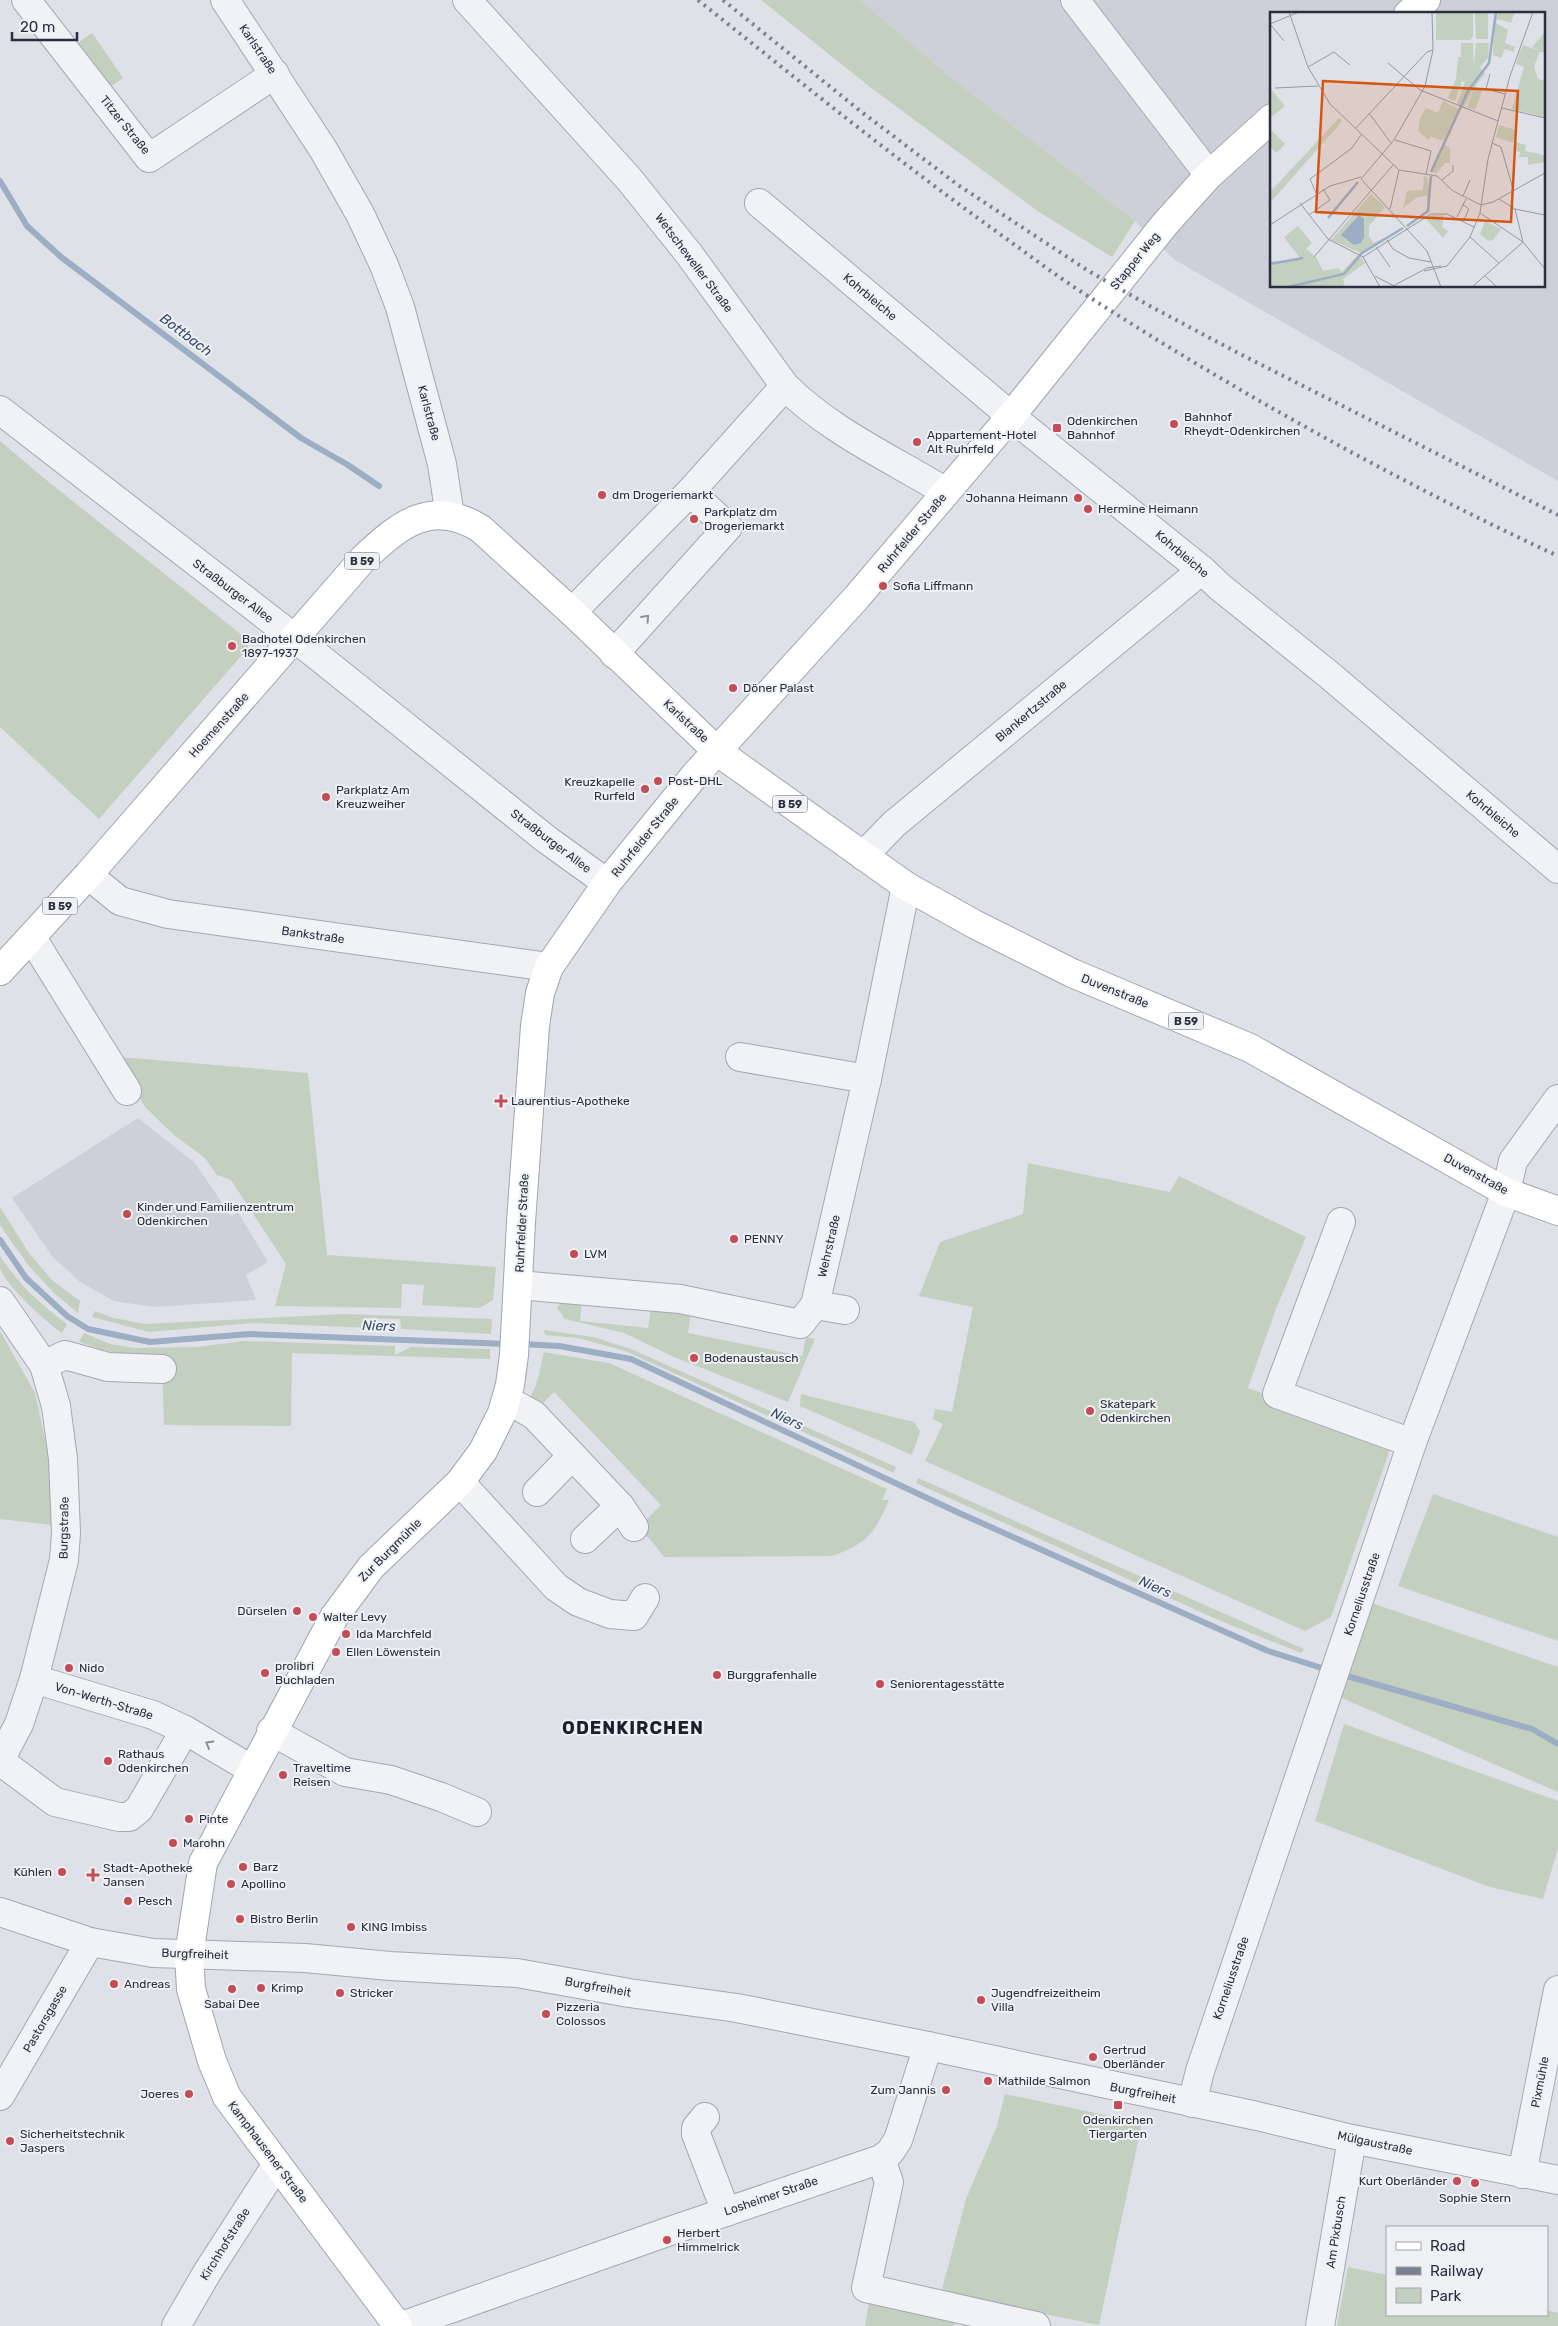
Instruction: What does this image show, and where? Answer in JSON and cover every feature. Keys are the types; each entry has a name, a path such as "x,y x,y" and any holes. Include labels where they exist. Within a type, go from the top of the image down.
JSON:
{"main road":[{"path":"1411,12 1426,0"},
{"name":"Stapper Weg","path":"1011,416 1165,224 1209,175 1270,120"},
{"name":"Ruhrfelder Straße","path":"515,1343 534,1026 540,993 549,967 607,883 695,775 858,597 1011,416"},
{"name":"Karlstraße","path":"450,516 471,523 480,529 572,612 718,752"},
{"name":"Hoemenstraße","path":"2,964 32,938 364,558 389,536 416,518 450,516"},
{"name":"Duvenstraße","path":"718,752 906,886 984,929 1072,973 1250,1048 1506,1192 1558,1211"},
{"name":"Zur Burgmühle","path":"189,1955 203,1863 271,1731 334,1617 351,1591 371,1567 460,1482 487,1445 507,1400 515,1343"},
{"name":"Kamphausener Straße","path":"189,1955 191,1989 212,2061 227,2097 398,2326"}],"street":[{"name":"Titzer Straße","path":"26,0 149,158 274,74"},
{"name":"Karlstraße","path":"225,0 350,194 384,265 400,307 440,455 450,516"},
{"name":"Wetscheweller Straße","path":"467,0 629,179 689,254 785,386 803,404 825,419 946,492"},
{"path":"1074,0 1209,175"},
{"name":"Kohrbleiche","path":"759,204 1011,416 1328,674 1558,869"},
{"path":"572,612 690,492 785,386"},
{"name":"Straßburger Allee","path":"0,410 293,638 546,839 607,883"},
{"path":"614,654 728,527 690,492"},
{"name":"Blankertzstraße","path":"863,856 894,824 1202,570"},
{"name":"Bankstraße","path":"88,875 120,901 168,914 549,967"},
{"name":"Wehrstraße","path":"518,1285 680,1299 800,1324 815,1305 867,1079 906,886"},
{"path":"32,938 128,1091"},
{"path":"740,1057 867,1079"},
{"name":"Korneliusstraße","path":"1192,2102 1200,2070 1412,1442 1506,1192 1513,1160 1558,1099"},
{"path":"1341,1222 1277,1394 1412,1442"},
{"name":"Burgstraße","path":"0,1301 44,1365 56,1406 61,1433 66,1534 64,1560 34,1679 19,1724 0,1761"},
{"path":"815,1305 845,1310"},
{"path":"44,1365 65,1355 108,1367 162,1369"},
{"path":"507,1400 534,1415 627,1516 585,1539"},
{"path":"537,1492 572,1456"},
{"path":"460,1482 556,1587 578,1602 610,1614 634,1616 645,1598"},
{"name":"Von-Werth-Straße","path":"34,1679 152,1715 185,1730 251,1769"},
{"path":"0,1761 55,1802 76,1800 119,1818 129,1817 139,1809 185,1730"},
{"path":"271,1731 345,1772 391,1780 477,1812"},
{"name":"Burgfreiheit","path":"0,1912 90,1942 153,1952 189,1955 304,1958 390,1966 517,1973 629,1993 737,2008 1192,2102"},
{"name":"Pastorsgasse","path":"0,2096 90,1942"},
{"name":"Pixmühle","path":"1522,2174 1558,1990"},
{"name":"Losheimer Straße","path":"402,2326 881,2159 890,2152 898,2140 928,2046"},
{"name":"Mülgaustraße","path":"1192,2102 1352,2139 1558,2180"},
{"path":"705,2117 696,2128 696,2134 726,2212"},
{"name":"Am Pixbusch","path":"1320,2326 1352,2139"},
{"path":"881,2159 888,2182 866,2288 984,2321 1036,2326"},
{"name":"Kirchhofstraße","path":"176,2326 222,2248 277,2164"}],"shaded area":[{"path":"860,0 1558,0 1558,481 1175,260 1135,221 942,70"},
{"name":"Kinder und Familienzentrum Odenkirchen","path":"138,1118 195,1163 231,1216 238,1212 268,1262 246,1275 256,1300 155,1307 114,1301 80,1282 52,1256 12,1198"}],"green space":[{"path":"761,0 860,0 942,70 1135,221 1112,257 1039,212 870,87"},
{"path":"92,33 123,78 107,89 76,44"},
{"path":"0,441 51,484 247,639 248,648 99,819 0,727"},
{"path":"98,1036 120,1057 308,1073 327,1255 496,1267 493,1300 479,1308 422,1305 424,1285 402,1284 401,1308 275,1306 286,1264 231,1180 217,1175 205,1158 174,1135 146,1108"},
{"path":"1028,1163 1170,1192 1179,1176 1306,1237 1276,1309 1248,1388 1393,1441 1331,1617 1305,1631 925,1461 943,1424 933,1419 935,1409 952,1412 973,1307 919,1296 940,1242 1023,1214"},
{"path":"0,1207 29,1253 52,1280 80,1301 78,1313 54,1293 28,1265 0,1225"},
{"path":"0,1256 15,1277 30,1293 67,1324 62,1333 46,1321 18,1294 0,1268"},
{"path":"564,1299 582,1300 580,1321 648,1328 651,1307 691,1314 688,1333 802,1356 806,1337 815,1339 788,1402 674,1357 624,1333 565,1319 557,1308"},
{"path":"95,1311 114,1318 144,1324 344,1314 492,1319 491,1334 401,1329 400,1319 366,1318 364,1323 369,1328 252,1323 149,1332 92,1317"},
{"path":"544,1330 593,1337 631,1349 896,1467 894,1473 625,1351 578,1338 545,1335"},
{"path":"0,1331 35,1393 49,1458 51,1525 0,1519"},
{"path":"84,1333 110,1344 135,1348 197,1347 244,1341 395,1346 395,1355 411,1347 490,1349 490,1359 292,1353 291,1426 164,1425 162,1361 102,1350 79,1342"},
{"path":"544,1352 609,1363 887,1489 882,1500 889,1500 874,1529 862,1542 832,1556 664,1557 650,1539 637,1529 661,1505 554,1392 539,1407 530,1397 538,1381"},
{"path":"801,1394 914,1422 920,1431 912,1455 800,1406"},
{"path":"918,1478 1304,1649 1301,1653 1216,1619 916,1483"},
{"path":"1433,1494 1558,1537 1558,1641 1398,1586"},
{"path":"1369,1602 1558,1667 1558,1792 1335,1695"},
{"path":"1344,1724 1558,1801 1558,1848 1543,1899 1490,1887 1315,1821"},
{"path":"1005,2094 1142,2123 1099,2325 941,2293 966,2199 997,2126"},
{"path":"1348,2267 1386,2275 1386,2316 1548,2316 1548,2310 1558,2313 1558,2326 1337,2326"},
{"path":"870,2295 957,2315 954,2326 865,2326"}],"waterway":[{"name":"Bottbach","path":"0,181 27,226 61,257 301,438 348,465 379,486"},
{"name":"Niers","path":"0,1240 26,1278 67,1316 88,1329 150,1342 250,1334 508,1344"},
{"name":"Niers","path":"521,1344 559,1346 631,1359 957,1512 1268,1651 1328,1670"},
{"name":"Niers","path":"1340,1674 1532,1729 1558,1744"}],"railway":[{"path":"698,0 926,180 1080,291 1195,363 1314,432 1435,496 1558,556"},
{"path":"723,0 859,110 958,185 1087,270 1240,354 1558,515"}],"place":[{"name":"Bahnhof Rheydt-Odenkirchen","path":"1174,424"},
{"name":"Odenkirchen Bahnhof","path":"1057,428"},
{"name":"Appartement-Hotel Alt Ruhrfeld","path":"917,442"},
{"name":"dm Drogeriemarkt","path":"602,495"},
{"name":"Johanna Heimann","path":"1078,498"},
{"name":"Hermine Heimann","path":"1088,509"},
{"name":"Parkplatz dm Drogeriemarkt","path":"694,519"},
{"name":"Sofia Liffmann","path":"883,586"},
{"name":"Badhotel Odenkirchen 1897-1937","path":"232,646"},
{"name":"Döner Palast","path":"733,688"},
{"name":"Post-DHL","path":"658,781"},
{"name":"Kreuzkapelle Rurfeld","path":"645,789"},
{"name":"Parkplatz Am Kreuzweiher","path":"326,797"},
{"name":"Laurentius-Apotheke","path":"501,1101"},
{"name":"Kinder und Familienzentrum Odenkirchen","path":"127,1214"},
{"name":"PENNY","path":"734,1239"},
{"name":"LVM","path":"574,1254"},
{"name":"Bodenaustausch","path":"694,1358"},
{"name":"Skatepark Odenkirchen","path":"1090,1411"},
{"name":"Dürselen","path":"297,1611"},
{"name":"Walter Levy","path":"313,1617"},
{"name":"Ida Marchfeld","path":"346,1634"},
{"name":"Ellen Löwenstein","path":"336,1652"},
{"name":"Nido","path":"69,1668"},
{"name":"prolibri Buchladen","path":"265,1673"},
{"name":"Burggrafenhalle","path":"717,1675"},
{"name":"Seniorentagesstätte","path":"880,1684"},
{"name":"Rathaus Odenkirchen","path":"108,1761"},
{"name":"Traveltime Reisen","path":"283,1775"},
{"name":"Pinte","path":"189,1819"},
{"name":"Marohn","path":"173,1843"},
{"name":"Barz","path":"243,1867"},
{"name":"Kühlen","path":"62,1872"},
{"name":"Stadt-Apotheke Jansen","path":"93,1875"},
{"name":"Apollino","path":"231,1884"},
{"name":"Pesch","path":"128,1901"},
{"name":"Bistro Berlin","path":"240,1919"},
{"name":"KING Imbiss","path":"351,1927"},
{"name":"Andreas","path":"114,1984"},
{"name":"Krimp","path":"261,1988"},
{"name":"Sabai Dee","path":"232,1989"},
{"name":"Stricker","path":"340,1993"},
{"name":"Jugendfreizeitheim Villa","path":"981,2000"},
{"name":"Pizzeria Colossos","path":"546,2014"},
{"name":"Gertrud Oberländer","path":"1093,2057"},
{"name":"Mathilde Salmon","path":"988,2081"},
{"name":"Zum Jannis","path":"946,2090"},
{"name":"Joeres","path":"189,2094"},
{"name":"Odenkirchen Tiergarten","path":"1118,2105"},
{"name":"Sicherheitstechnik Jaspers","path":"10,2141"},
{"name":"Kurt Oberländer","path":"1457,2181"},
{"name":"Sophie Stern","path":"1475,2183"},
{"name":"Herbert Himmelrick","path":"667,2240"}],"district":[{"name":"ODENKIRCHEN","path":"633,1728"}]}
